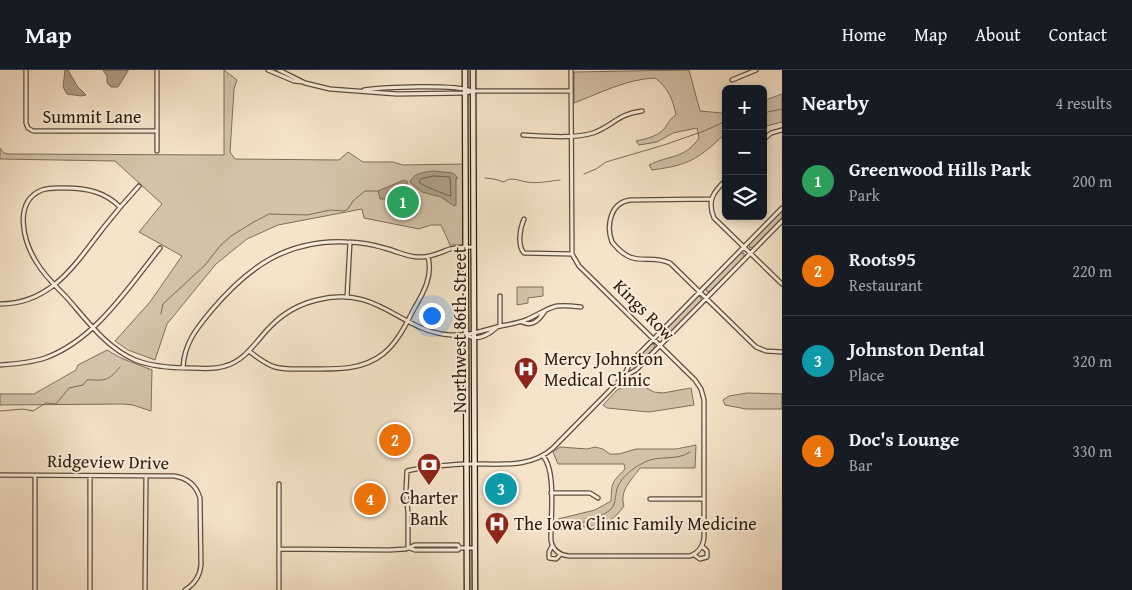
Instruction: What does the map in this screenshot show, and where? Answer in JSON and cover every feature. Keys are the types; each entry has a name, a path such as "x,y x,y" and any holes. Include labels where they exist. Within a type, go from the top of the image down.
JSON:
{"main road":[{"name":"Northwest 86th Street","path":"466,70 468,590"},
{"name":"Northwest 86th Street","path":"472,70 475,590"}],"street":[{"name":"Summit Lane","path":"26,70 26,123 28,128 33,131 156,131"},
{"path":"157,70 157,151"},
{"path":"268,70 294,81 330,89 357,91 375,88 466,91 571,91"},
{"path":"279,70 305,83"},
{"path":"524,219 520,226 520,247 524,253 572,254 571,70"},
{"path":"732,80 756,70"},
{"path":"523,136 590,134 622,116 642,111"},
{"path":"767,136 771,132 782,130"},
{"path":"722,184 715,191 712,199 714,218 782,284"},
{"path":"0,304 17,303 33,298 55,284 79,262 139,186"},
{"path":"120,208 103,195 91,190 49,188 39,192 30,199 25,209 26,238 33,256 42,271 103,338 135,360 152,365 183,368 226,366 240,360 273,324 297,307 324,298 347,297 362,299 380,305 434,332 467,336 483,336 498,327 537,321 545,311 556,306 581,306"},
{"path":"712,199 627,200 618,205 610,217 611,239 620,251 636,260 670,263 756,347 766,351 782,352"},
{"path":"623,377 630,363 782,208"},
{"path":"408,548 406,472 430,466 522,463 544,456 623,377 636,370 782,221"},
{"path":"183,368 186,347 194,332 229,290 246,274 270,259 299,247 321,243 350,242 374,245 412,257 428,257 451,249 473,247"},
{"path":"347,297 350,242"},
{"path":"0,365 26,363 46,358 64,349 93,327 123,296 160,248"},
{"name":"Kings Row","path":"572,254 579,266 695,380 703,394 704,538 702,546"},
{"path":"249,351 268,364 282,368 354,368 368,362 388,349 399,336 426,284 430,267 428,257"},
{"path":"498,327 500,296"},
{"path":"544,456 547,459 549,468 551,493 552,546 549,558 556,559 560,554"},
{"name":"Ridgeview Drive","path":"0,475 174,476 184,478 196,488 201,503 201,565 196,581 185,590"},
{"path":"35,476 35,590"},
{"path":"90,476 90,590"},
{"path":"145,590 146,476"},
{"path":"279,484 279,590"},
{"path":"551,493 590,493 598,498"},
{"path":"650,499 704,499"},
{"path":"552,546 560,554 569,556 694,555 700,559 707,557 707,550 702,546 694,555"},
{"path":"279,550 389,550 408,548 415,550 458,550 460,548 474,548"}],"shaded area":[{"path":"224,70 237,80 234,89 230,152 235,159 339,160 348,152 363,162 393,162 403,165 463,164 463,245 450,245 441,225 431,225 419,229 364,218 362,209 278,225 247,239 216,264 167,324 155,360 128,350 115,341 150,302 182,256 139,232 162,204 115,161 0,159 0,148 4,153 8,154 224,155"},
{"path":"689,70 700,111 722,113 722,137 700,155 685,163 652,170 649,165 688,150 699,138 697,128 673,133 657,142 639,145 636,141 657,134 676,115 669,94 663,85 655,78 634,81 574,103 574,72"},
{"path":"782,94 782,122 767,126 767,100"},
{"path":"782,210 782,218 750,248 749,244"},
{"path":"740,253 744,253 744,257 707,292 706,288"},
{"path":"517,287 543,287 543,296 528,298 528,303 517,305"},
{"path":"699,296 701,301 665,338 661,338 661,334"},
{"path":"652,344 655,345 654,348 636,367 633,367 632,363"},
{"path":"107,350 121,358 152,370 151,411 123,404 0,405 0,394 34,394 76,370 78,365"},
{"path":"627,385 641,385 654,392 663,393 691,388 694,405 649,412 607,408 603,405 617,390"},
{"path":"747,393 782,394 782,409 746,409 725,405 723,400 729,396"},
{"path":"696,445 695,468 640,468 625,490 623,495 624,506 617,515 602,524 559,530 556,524 558,519 595,510 611,501 613,483 625,469 624,464 558,464 553,452 560,447 587,449 595,447 603,449 610,454 619,454 636,449 676,449"}],"water":[{"path":"65,70 68,70 77,86 86,95 67,94 63,87"},
{"path":"103,70 128,71 118,87 111,87 107,83 107,76"},
{"path":"434,171 453,173 458,178 456,179 456,205 454,206 441,197 422,192 410,182 417,175"},
{"path":"404,180 408,182 406,194 391,199 380,199 378,191"}],"waterway":[{"path":"767,112 782,109"},
{"path":"584,174 606,162 664,145 722,123"},
{"path":"485,178 504,182 512,179 535,183 560,180"},
{"path":"161,314 163,304 205,265 220,246 231,236 252,223 269,214 307,215 330,210 344,211 365,191 379,191"},
{"path":"0,411 23,409 33,411 46,403 56,404 69,388 83,385 87,380 107,379 120,367"},
{"path":"561,522 585,522 604,514 612,508 618,486 632,470 649,460 679,457 690,452"}],"place":[{"name":"Greenwood Hills Park","path":"403,202"},
{"name":"Mercy Johnston Medical Clinic","path":"526,390"},
{"name":"Roots95","path":"395,440"},
{"name":"Charter Bank","path":"429,486"},
{"name":"Johnston Dental","path":"501,489"},
{"name":"Doc's Lounge","path":"370,499"},
{"name":"The Iowa Clinic Family Medicine","path":"497,545"}]}
